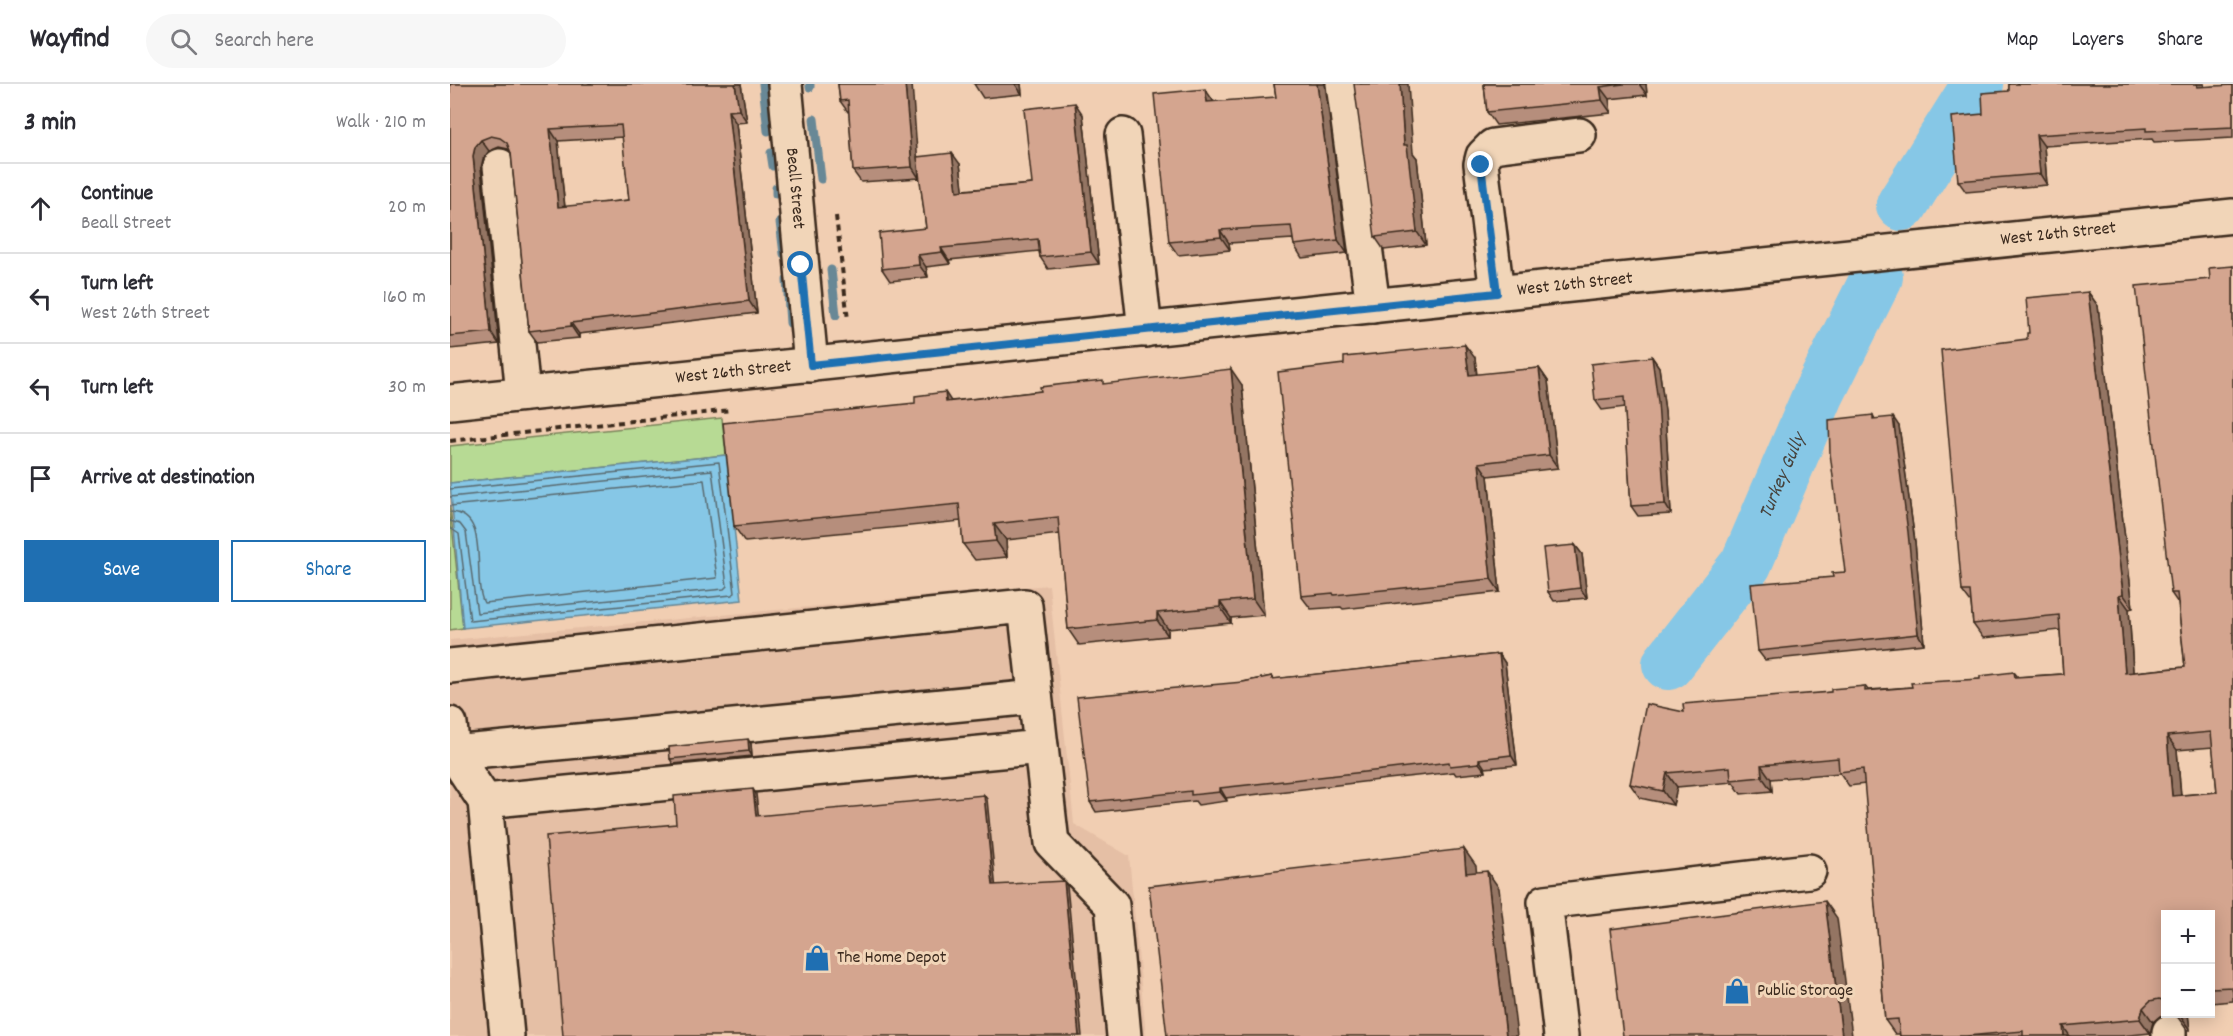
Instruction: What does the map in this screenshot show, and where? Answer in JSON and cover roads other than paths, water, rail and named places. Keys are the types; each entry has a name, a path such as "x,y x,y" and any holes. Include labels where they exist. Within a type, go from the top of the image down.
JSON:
{"street":[{"name":"Beall Street","path":"784,84 811,365"},
{"path":"1343,84 1373,306"},
{"path":"1123,135 1145,330"},
{"path":"1497,293 1481,165 1483,156 1493,147 1580,135"},
{"path":"500,166 523,394"},
{"name":"West 26th Street","path":"450,402 2233,216"},
{"path":"450,666 1025,606 1052,843 1112,905 1124,1036"},
{"path":"507,1036 485,801 451,738 1035,697"},
{"path":"485,801 1041,747"},
{"path":"1561,1036 1545,902 1809,871"}],"water":[{"path":"726,455 742,600 463,628 450,483"}],"waterway":[{"path":"763,84 768,131"},
{"name":"Turkey Gully","path":"1902,205 1978,84"},
{"path":"814,119 821,179"},
{"path":"771,153 773,166"},
{"path":"776,188 776,194"},
{"path":"780,222 784,254"},
{"path":"831,270 836,315"},
{"name":"Turkey Gully","path":"1668,664 1746,564 1819,393 1877,277"},
{"path":"787,280 790,323"}],"place":[{"name":"The Home Depot","path":"817,958"},
{"name":"Public Storage","path":"1737,991"}]}
